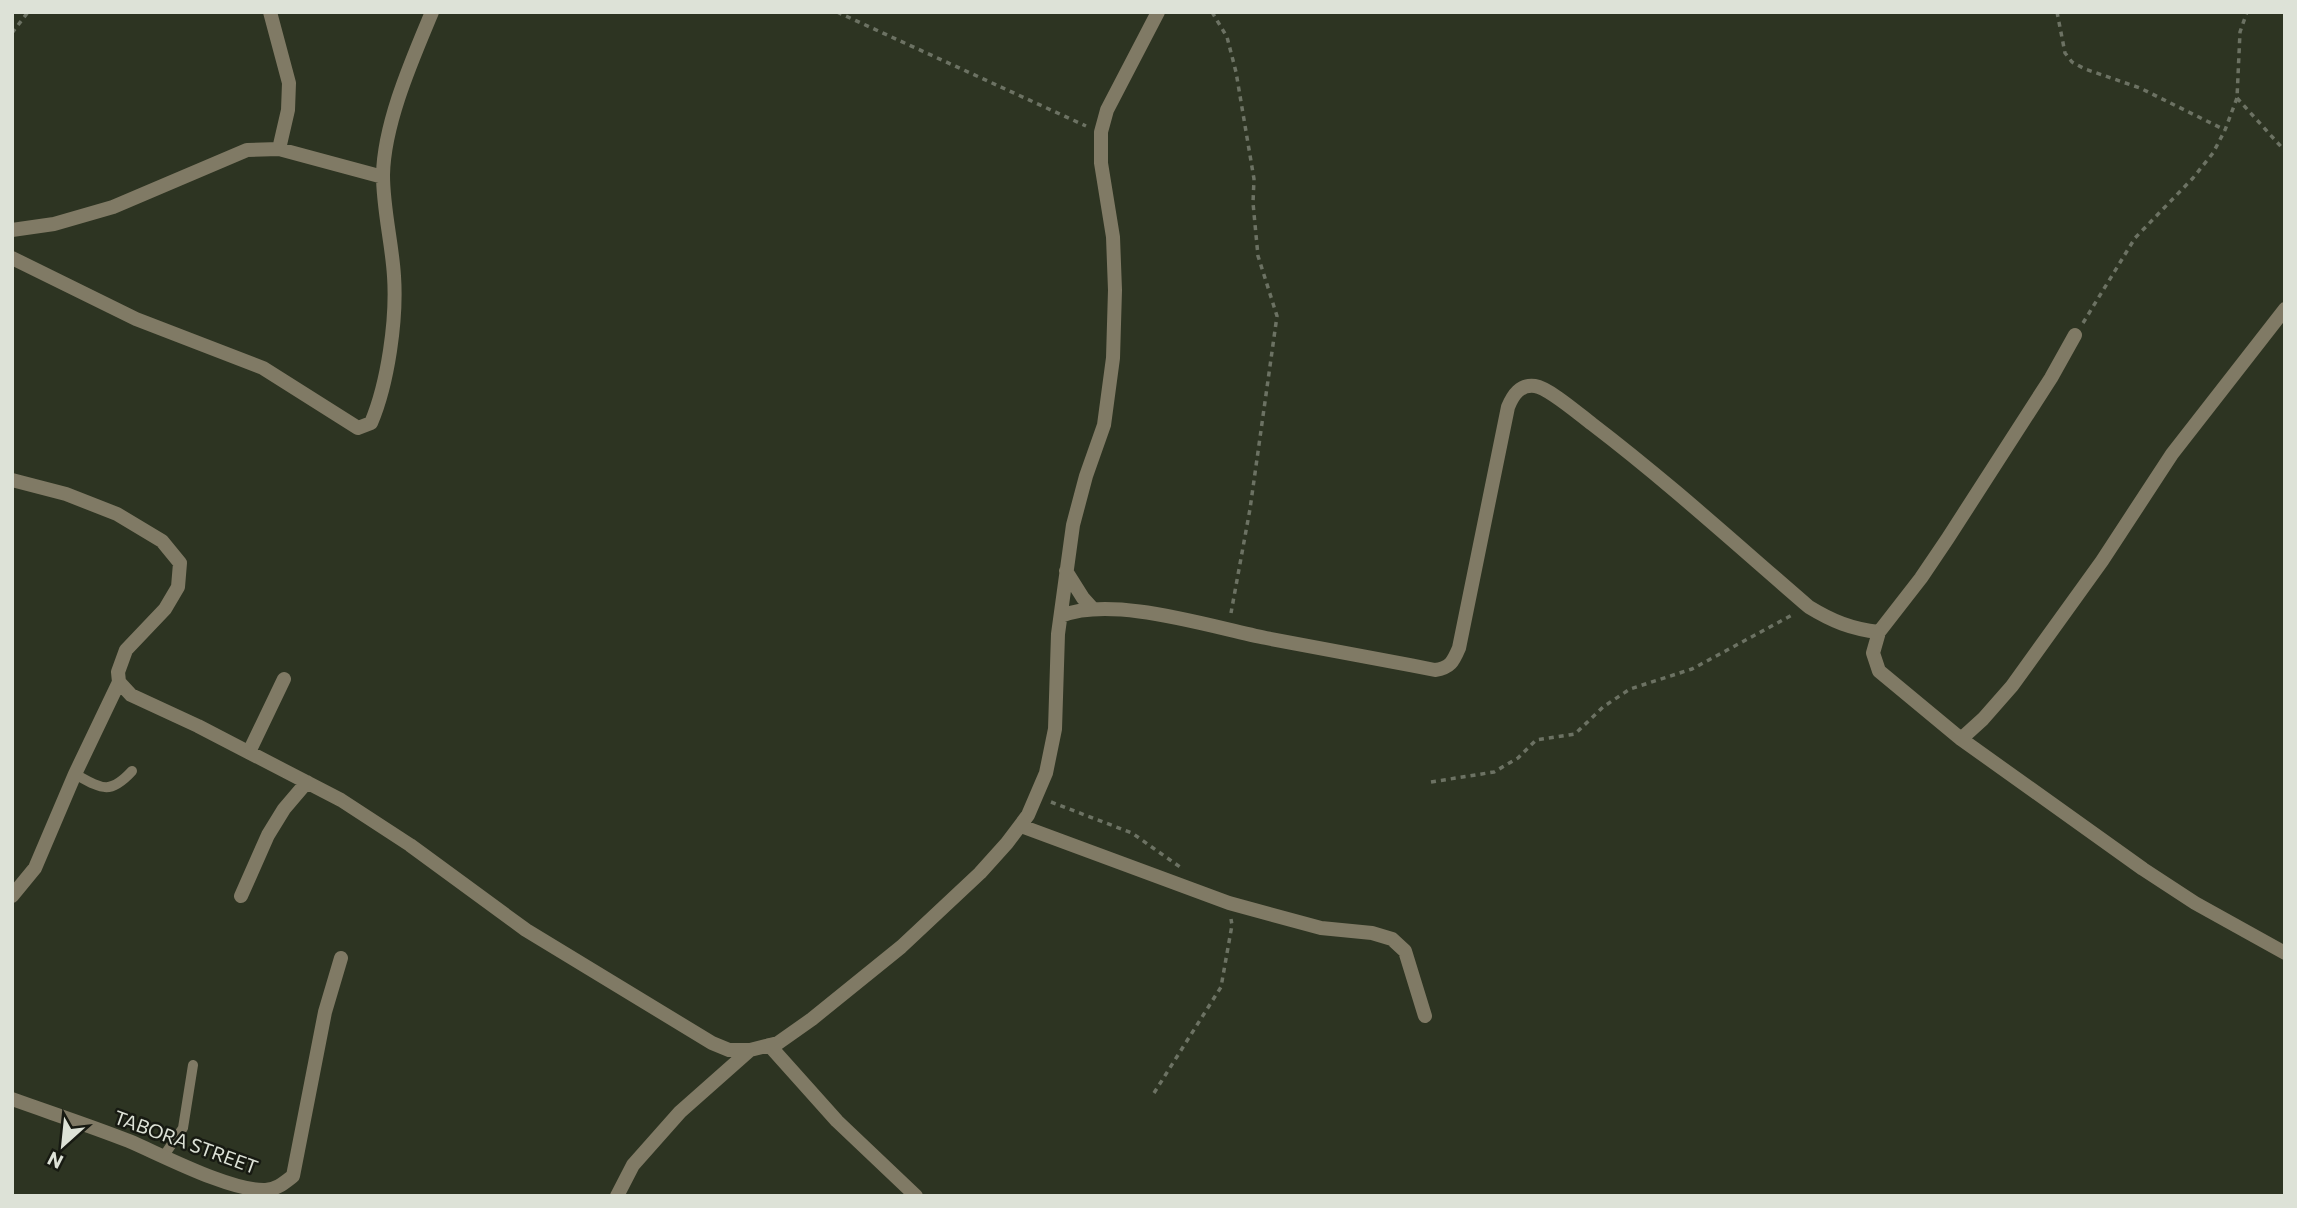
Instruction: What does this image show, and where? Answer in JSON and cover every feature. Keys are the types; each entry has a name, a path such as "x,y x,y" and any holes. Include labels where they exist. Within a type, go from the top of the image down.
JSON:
{"street":[{"path":"270,12 289,83 288,110 279,149"},
{"path":"12,258 136,320 263,368 358,428 371,423 376,413 394,331 394,277 383,177 385,147 407,72 432,12"},
{"path":"119,682 131,695 341,800 410,845 526,930 712,1042 729,1050 750,1050 778,1043 901,947 980,873 1028,815 1046,773 1055,729 1061,616 1073,525 1104,425 1112,358 1115,290 1113,237 1101,163 1101,132 1107,110 1158,12"},
{"path":"12,230 54,224 113,207 247,150 279,149 383,177"},
{"path":"1961,739 2012,686 2102,561 2172,454 2285,309"},
{"path":"2075,335 2051,378 1948,538 1879,632 1874,653 1879,671 1961,739 2143,869 2195,903 2285,953"},
{"path":"1061,616 1092,608 1175,617 1435,670 1446,668 1452,663 1459,648 1508,407 1514,394 1523,387 1537,386 1564,402 1655,471 1809,607 1834,622 1854,629 1879,632"},
{"path":"12,480 66,494 117,514 162,541 180,564 178,587 165,609 126,650 118,671 119,682 35,867 12,895"},
{"path":"1066,572 1092,608"},
{"path":"249,752 285,679"},
{"path":"241,896 268,835 284,809 307,782"},
{"path":"1021,825 1229,903 1321,928 1371,933 1392,939 1405,951 1425,1016"},
{"name":"TABORA STREET","path":"12,1099 127,1141 247,1192 281,1185 293,1176 326,1012 341,958"},
{"path":"769,1045 837,1121 916,1196"},
{"path":"617,1196 633,1165 680,1112 750,1050"}],"lane":[{"path":"75,774 90,783 110,788 119,785 132,771"},
{"path":"163,1157 183,1128 193,1065"}],"path":[{"path":"12,33 28,12"},
{"path":"837,12 1020,98 1101,132"},
{"path":"1212,12 1227,37 1237,72 1254,179 1252,203 1258,256 1277,316 1250,509 1228,629"},
{"path":"2057,12 2065,53 2072,62 2140,88 2225,130"},
{"path":"2075,335 2135,237 2193,178 2213,153 2237,98 2241,32 2246,12"},
{"path":"2237,98 2285,150"},
{"path":"1431,782 1494,772 1518,758 1536,740 1575,734 1603,707 1630,690 1692,669 1809,607"},
{"path":"1036,796 1132,833 1184,869"},
{"path":"1154,1093 1221,986 1232,925 1229,903"}]}
